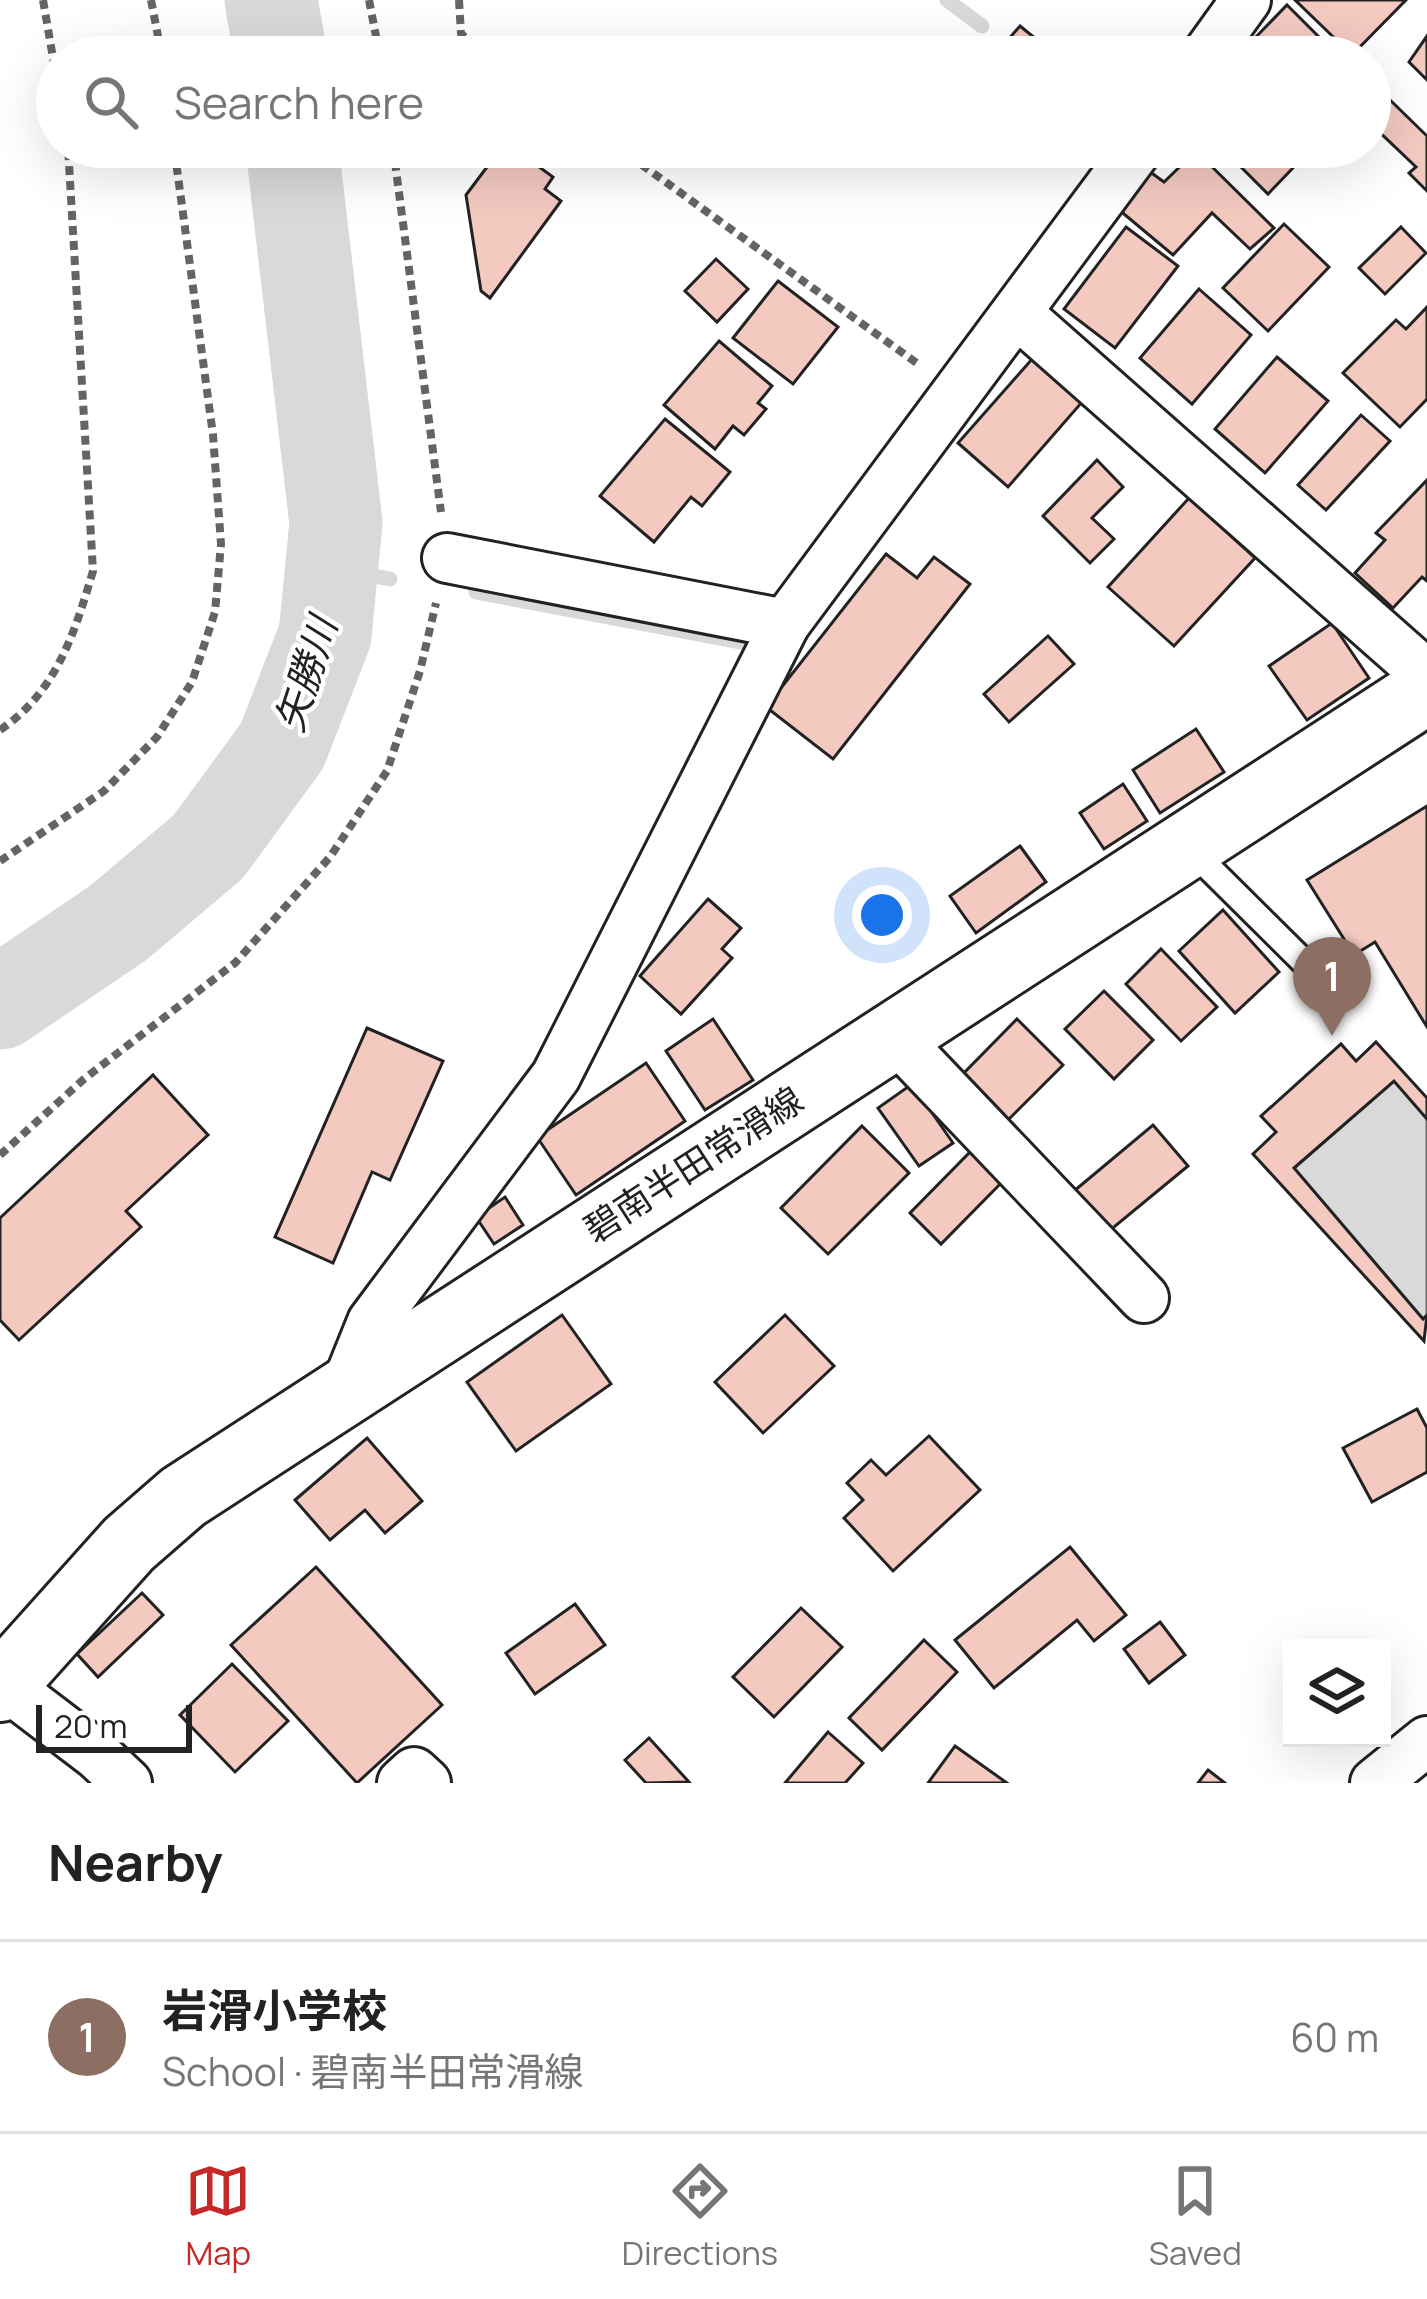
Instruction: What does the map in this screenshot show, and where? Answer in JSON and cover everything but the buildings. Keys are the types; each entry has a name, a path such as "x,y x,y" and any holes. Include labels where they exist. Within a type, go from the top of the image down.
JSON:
{"main road":[{"name":"碧南半田常滑線","path":"2,1686 67,1609 183,1497 1427,690"}],"street":[{"path":"1219,36 1246,0"},
{"path":"345,1389 373,1322 556,1076 785,624 1124,168"},
{"path":"1017,314 1427,675"},
{"path":"447,558 785,624"},
{"path":"893,1035 1144,1298"},
{"path":"2,1686 97,1755 127,1783"},
{"path":"1376,1783 1427,1741"},
{"path":"402,1783 414,1772 426,1783"}],"lane":[{"path":"1186,846 1316,974"}],"path":[{"path":"44,0 50,36"},
{"path":"152,0 158,36"},
{"path":"369,0 376,36"},
{"path":"459,0 464,36"},
{"path":"0,730 22,715 55,673 93,571 69,168"},
{"path":"0,861 104,791 157,737 192,682 215,612 221,544 213,435 177,168"},
{"path":"0,1155 84,1079 236,963 330,857 387,771 420,671 447,558 395,168"},
{"path":"646,168 957,393"}],"shaded area":[{"path":"1394,1081 1427,1119 1427,1315 1423,1319 1294,1168"}],"waterway":[{"name":"矢勝川","path":"271,0 277,36"},
{"path":"947,0 982,26"},
{"name":"矢勝川","path":"0,1003 118,923 208,847 282,746 325,635 336,523 294,168"},
{"path":"332,568 390,579"},
{"path":"476,592 740,642"}],"place":[{"name":"岩滑小学校","path":"1332,1036"}]}
